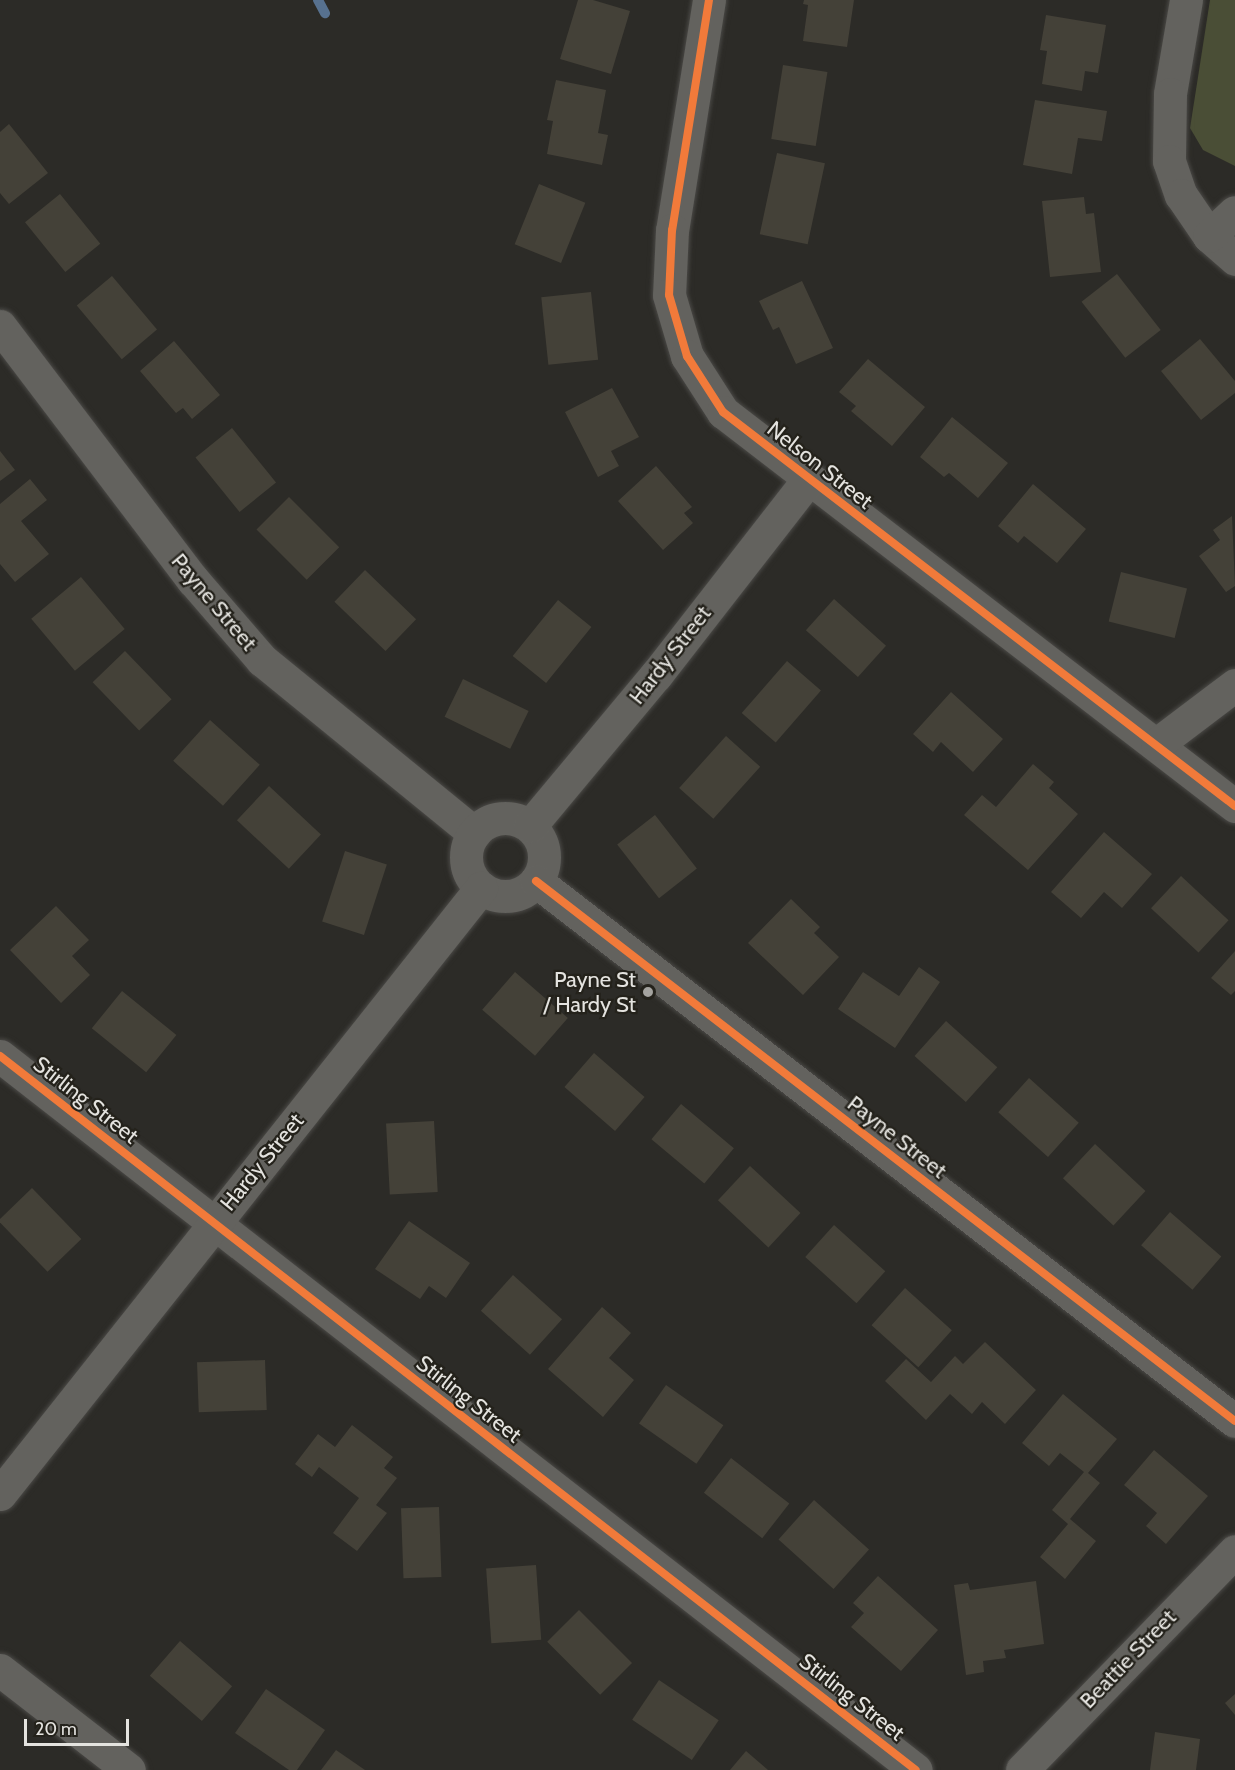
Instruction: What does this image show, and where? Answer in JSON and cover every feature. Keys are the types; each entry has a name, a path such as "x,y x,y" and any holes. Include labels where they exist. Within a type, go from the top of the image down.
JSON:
{"street":[{"name":"Nelson Street","path":"709,0 672,230 669,295 687,356 723,412 807,480 1157,744 1235,806"},
{"path":"1186,0 1170,94 1169,161 1181,195 1209,236 1235,259"},
{"path":"1209,236 1235,212"},
{"name":"Payne Street","path":"0,326 193,580 262,660 474,833"},
{"name":"Hardy Street","path":"530,826 656,675 807,480"},
{"path":"1157,744 1235,685"},
{"path":"507,818 530,826 538,836 544,858 536,881 516,895 504,896 481,888 468,868 466,856 474,833 483,824 507,818"},
{"name":"Payne Street","path":"536,881 1235,1421"},
{"name":"Hardy Street","path":"0,1494 213,1222 481,888"},
{"name":"Stirling Street","path":"0,1056 916,1770"},
{"name":"Beattie Street","path":"1022,1770 1235,1551"},
{"path":"0,1670 129,1770"}],"green space":[{"path":"1210,0 1235,0 1235,166 1203,150 1190,128"}],"building":[{"path":"578,0 593,0 630,11 611,74 560,59"},
{"path":"804,0 854,0 847,47 803,41 808,5 803,4"},
{"path":"1046,15 1106,25 1098,73 1085,71 1082,91 1042,84 1047,51 1040,50"},
{"path":"783,65 827,72 816,146 771,139"},
{"path":"556,80 606,90 598,133 608,135 602,165 547,154 553,121 547,120"},
{"path":"1035,100 1107,111 1102,141 1078,138 1072,174 1023,165"},
{"path":"9,124 48,173 9,204 0,193 0,132"},
{"path":"777,153 825,163 808,244 760,234"},
{"path":"539,184 585,203 561,263 515,244"},
{"path":"60,194 100,244 65,272 25,222"},
{"path":"1084,197 1086,214 1094,213 1101,272 1050,277 1042,201"},
{"path":"1117,274 1161,330 1125,358 1082,302"},
{"path":"112,276 157,330 122,359 77,306"},
{"path":"802,281 833,348 796,364 779,327 773,330 759,301"},
{"path":"591,292 598,360 548,365 541,297"},
{"path":"1200,339 1235,381 1235,393 1201,420 1161,371"},
{"path":"174,341 220,395 192,419 183,408 176,413 140,371"},
{"path":"868,359 925,407 892,446 851,411 856,406 839,392"},
{"path":"612,388 639,437 611,451 619,466 598,477 565,412"},
{"path":"952,417 1008,463 978,498 949,473 944,477 920,457"},
{"path":"232,428 276,482 240,512 195,458"},
{"path":"0,451 15,470 0,481"},
{"path":"656,466 692,507 684,513 693,523 663,550 618,501"},
{"path":"30,479 47,500 21,521 49,554 15,582 0,564 0,504"},
{"path":"1033,484 1086,529 1057,563 1024,536 1018,543 998,526"},
{"path":"289,497 339,547 307,580 256,530"},
{"path":"1232,516 1235,586 1226,592 1199,556 1220,540 1213,530"},
{"path":"365,570 416,619 386,651 334,602"},
{"path":"1121,572 1187,588 1175,638 1109,621"},
{"path":"81,577 125,629 75,671 31,619"},
{"path":"834,599 886,646 858,677 806,630"},
{"path":"558,600 591,627 546,683 513,656"},
{"path":"125,651 172,699 139,730 93,682"},
{"path":"787,661 821,691 776,743 742,713"},
{"path":"463,679 529,711 510,749 445,717"},
{"path":"951,692 1003,739 973,772 941,742 933,752 913,734"},
{"path":"210,720 260,765 223,806 173,761"},
{"path":"726,736 760,767 713,819 679,788"},
{"path":"1033,764 1054,782 1049,788 1078,814 1028,870 964,815 982,795 996,807"},
{"path":"269,786 321,834 289,869 237,820"},
{"path":"655,815 697,869 659,898 617,845"},
{"path":"1104,832 1152,874 1122,908 1104,892 1081,918 1051,892"},
{"path":"345,851 387,865 364,935 322,921"},
{"path":"1181,876 1229,920 1199,953 1151,908"},
{"path":"791,899 820,927 814,933 839,957 803,995 748,943"},
{"path":"56,906 89,940 72,956 90,975 61,1003 10,950"},
{"path":"1235,951 1235,991 1231,995 1211,978"},
{"path":"919,967 940,982 895,1048 838,1009 863,972 899,996"},
{"path":"515,972 568,1018 535,1056 482,1010"},
{"path":"122,991 176,1035 146,1072 92,1028"},
{"path":"946,1021 997,1067 966,1102 915,1056"},
{"path":"594,1053 645,1097 615,1131 564,1087"},
{"path":"1029,1078 1079,1123 1048,1157 998,1112"},
{"path":"681,1104 734,1148 704,1184 651,1139"},
{"path":"434,1121 438,1192 390,1194 386,1124"},
{"path":"1095,1144 1145,1191 1113,1225 1063,1178"},
{"path":"750,1166 800,1213 768,1247 718,1200"},
{"path":"32,1188 81,1239 48,1272 0,1223 0,1219"},
{"path":"1170,1212 1221,1257 1192,1290 1141,1245"},
{"path":"409,1221 470,1263 446,1298 429,1286 420,1299 375,1269"},
{"path":"834,1225 885,1271 857,1303 805,1257"},
{"path":"513,1275 562,1319 530,1355 481,1311"},
{"path":"905,1288 952,1330 918,1367 872,1325"},
{"path":"602,1307 631,1333 609,1358 634,1380 603,1417 548,1369"},
{"path":"985,1342 1036,1390 1005,1424 982,1402 972,1414 950,1394 926,1420 885,1381 906,1359 931,1382 955,1356 963,1364"},
{"path":"265,1360 267,1410 199,1412 197,1362"},
{"path":"666,1385 723,1425 696,1464 639,1424"},
{"path":"1063,1394 1117,1439 1088,1473 1100,1483 1070,1519 1096,1541 1065,1579 1040,1557 1068,1524 1052,1510 1084,1472 1060,1453 1049,1466 1022,1443"},
{"path":"352,1425 393,1457 384,1468 397,1478 376,1505 387,1513 357,1551 333,1533 359,1498 319,1467 312,1477 295,1464 318,1434 335,1447"},
{"path":"1154,1450 1208,1496 1166,1544 1146,1526 1157,1513 1124,1485"},
{"path":"731,1458 789,1504 762,1538 704,1493"},
{"path":"814,1500 869,1550 834,1589 779,1539"},
{"path":"439,1507 441,1577 403,1578 401,1508"},
{"path":"536,1565 541,1640 491,1643 486,1568"},
{"path":"878,1576 938,1630 901,1671 851,1627 864,1613 853,1603"},
{"path":"1036,1581 1044,1644 1004,1650 1006,1658 983,1661 984,1672 966,1675 954,1585 968,1583 970,1590"},
{"path":"579,1610 632,1663 600,1695 547,1642"},
{"path":"180,1641 232,1686 202,1721 150,1676"},
{"path":"659,1680 719,1720 692,1760 632,1720"},
{"path":"266,1689 325,1730 297,1770 289,1770 235,1733"},
{"path":"1235,1694 1235,1715 1225,1703"},
{"path":"1155,1732 1200,1739 1196,1770 1150,1770"},
{"path":"336,1750 365,1770 321,1770"},
{"path":"746,1751 768,1770 730,1770"}],"waterway":[{"path":"318,0 325,13"}],"cycle path":[{"path":"709,0 672,230 669,295 687,356 723,412 1235,806"},
{"path":"536,881 1235,1421"},
{"path":"0,1056 916,1770"}],"place":[{"name":"Payne St / Hardy St","path":"648,992"}]}
